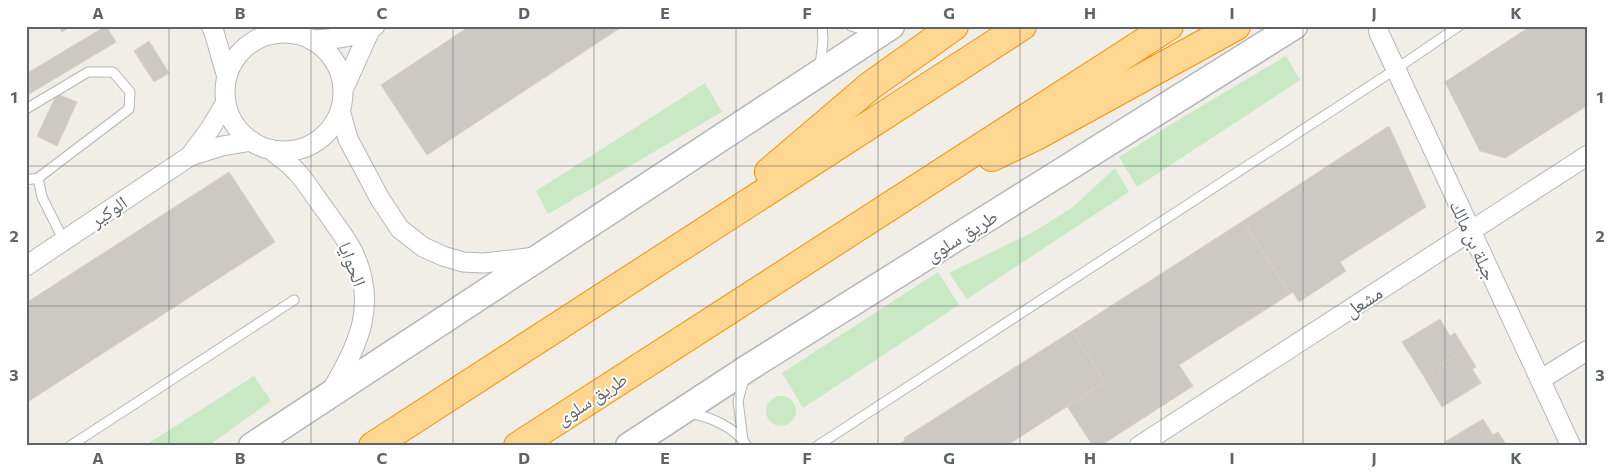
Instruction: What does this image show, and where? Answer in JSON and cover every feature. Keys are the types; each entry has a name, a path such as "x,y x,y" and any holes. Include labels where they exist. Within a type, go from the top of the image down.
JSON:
{"highway":[{"path":"690,240 870,86 954,26"},
{"path":"373,446 1022,26"},
{"name":"طريق سلوى","path":"518,446 1169,26"},
{"path":"892,205 1036,136 1236,26"}],"main road":[{"name":"طريق سلوى","path":"629,446 748,368 1294,26"},
{"path":"252,446 886,30"}],"street":[{"path":"211,26 227,77"},
{"path":"299,33 324,48 334,60 341,74 343,90 340,110 330,129 313,143 292,150 270,149 252,141 240,131 231,117 226,102 227,77 232,63 242,51 253,42 266,36 281,33 299,33 343,38 373,28"},
{"path":"343,90 373,28"},
{"name":"جبلة بن مالك","path":"1375,28 1396,69 1571,446"},
{"name":"الوكير","path":"190,156 210,129 226,102"},
{"path":"340,110 352,148 380,199 400,230 430,250 464,262 484,263 540,256"},
{"name":"الوكير","path":"26,266 190,156 222,146 252,141"},
{"name":"الحوايا","path":"270,149 296,170 324,208 353,252 362,276 365,296 358,340 345,368 327,398"},
{"name":"مشعل","path":"1139,446 1588,155"},
{"path":"1540,380 1588,350"}],"lane":[{"path":"817,76 822,58 822,26"},
{"path":"851,26 863,30 886,30"},
{"path":"817,446 1459,26"},
{"path":"26,109 88,72 113,72 130,92 129,109 38,178 26,180"},
{"path":"38,178 42,197 64,241"},
{"path":"70,446 294,300"},
{"path":"745,443 738,402 748,368"},
{"path":"680,412 696,414 726,426 745,443"}],"green space":[{"path":"1286,56 1300,80 1137,187 1119,157"},
{"path":"705,83 722,112 548,214 536,191"},
{"path":"1115,168 1129,192 967,299 949,273 1035,231 1073,207"},
{"path":"938,272 959,305 803,408 782,373"},
{"path":"254,376 271,401 208,446 144,446"},
{"path":"781,396 791,401 796,411 791,421 781,426 771,421 766,411 771,401"}],"building":[{"path":"59,26 71,26 62,32"},
{"path":"106,26 116,42 26,96 26,74"},
{"path":"470,26 623,26 427,155 381,85"},
{"path":"1531,26 1588,26 1588,105 1505,158 1480,151 1445,82"},
{"path":"149,41 169,73 154,82 134,51"},
{"path":"57,94 77,102 57,146 37,136"},
{"path":"1389,126 1426,207 1340,262 1346,271 1299,302 1293,292 1290,294 1243,221"},
{"path":"229,172 275,242 26,403 26,303"},
{"path":"1243,221 1290,294 1179,365 1193,386 1100,446 1093,446 1067,406 1105,382 1072,331"},
{"path":"1440,319 1450,336 1455,333 1465,349 1423,375 1402,342"},
{"path":"1072,331 1105,382 1006,446 897,446 905,440 904,438"},
{"path":"1465,349 1476,367 1472,369 1481,383 1442,407 1423,375"},
{"path":"1483,419 1493,435 1498,432 1507,446 1448,446 1445,442"}]}
